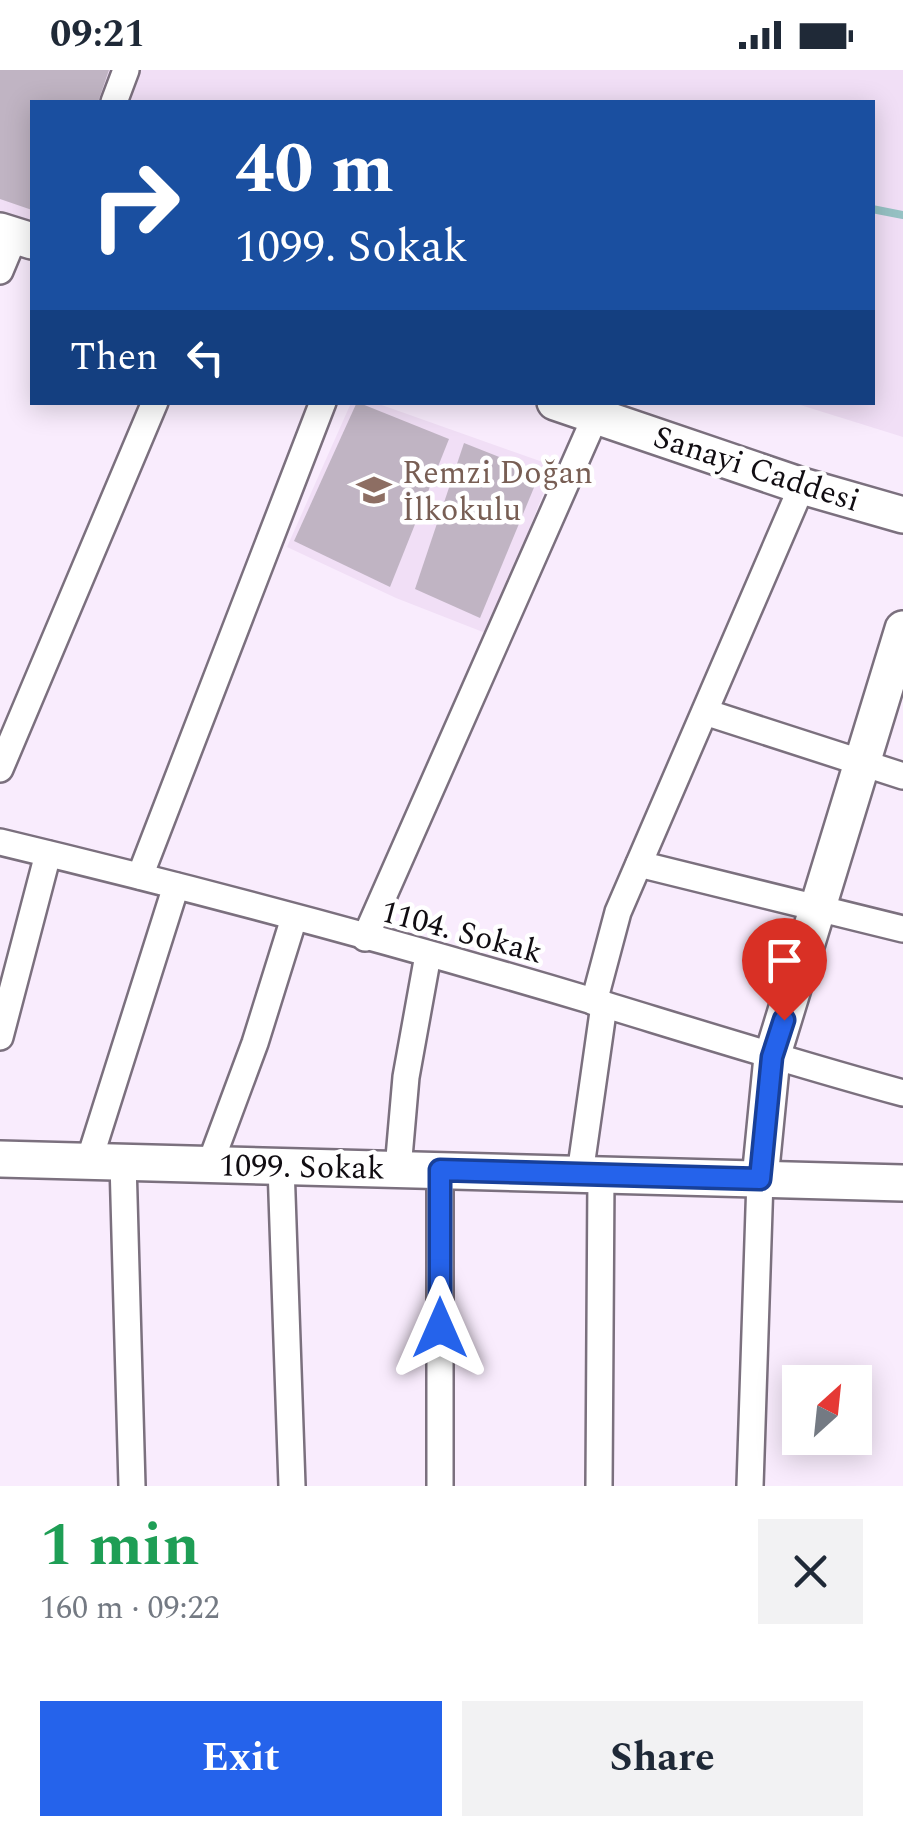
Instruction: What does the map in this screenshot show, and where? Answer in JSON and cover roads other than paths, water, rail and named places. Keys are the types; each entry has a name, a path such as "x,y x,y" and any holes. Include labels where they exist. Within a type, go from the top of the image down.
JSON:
{"street":[{"path":"115,100 126,70"},
{"path":"0,271 16,236"},
{"path":"0,769 153,405"},
{"path":"140,876 321,405"},
{"name":"Sanayi Caddesi","path":"564,405 802,486 903,514"},
{"path":"364,938 596,415"},
{"path":"600,1486 591,1174 599,1003 618,912 802,486"},
{"path":"750,1486 760,1179 772,1057 903,629"},
{"path":"704,712 903,776"},
{"name":"1104. Sokak","path":"0,842 294,918 903,1093"},
{"path":"0,1036 48,854"},
{"path":"639,864 903,929"},
{"path":"132,1486 106,1161 176,886"},
{"path":"210,1164 255,1043 294,918"},
{"path":"398,1168 406,1076 428,956"},
{"name":"1099. Sokak","path":"0,1159 903,1183"},
{"path":"281,1166 292,1486"},
{"path":"440,1170 440,1486"}],"waterway":[{"path":"875,210 903,215"}],"place":[{"name":"Remzi Doğan İlkokulu","path":"374,490"}]}
